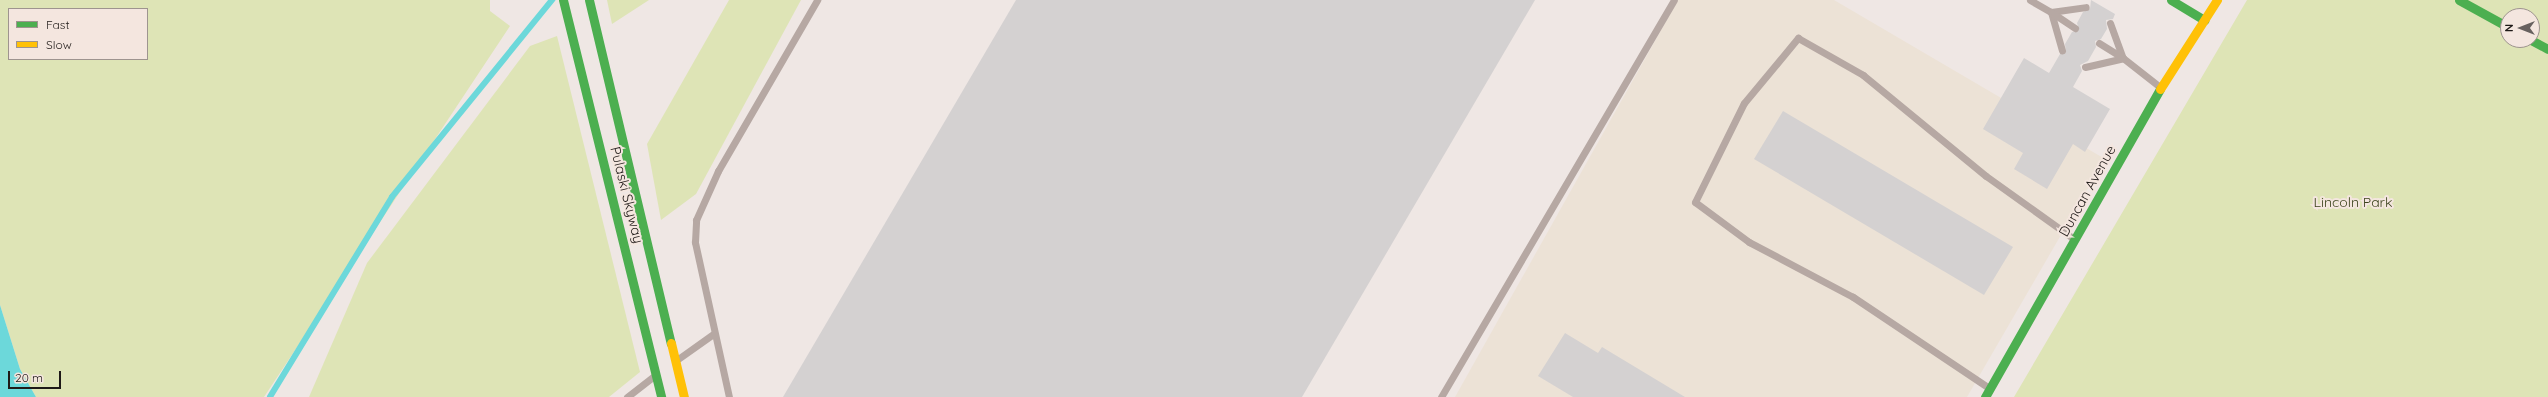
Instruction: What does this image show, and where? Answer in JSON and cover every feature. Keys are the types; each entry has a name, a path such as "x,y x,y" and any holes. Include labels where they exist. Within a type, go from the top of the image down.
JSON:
{"main road":[{"name":"Pulaski Skyway","path":"563,0 661,397"},
{"name":"Pulaski Skyway","path":"590,0 684,397"},
{"path":"2171,0 2204,20"},
{"name":"Duncan Avenue","path":"1988,393 2161,88 2216,0"},
{"path":"2459,0 2500,23"}],"lane":[{"path":"729,397 695,242 696,220 718,171 817,0"},
{"path":"1441,397 1674,0"},
{"path":"2030,0 2052,12 2075,28"},
{"path":"2052,12 2086,8"},
{"path":"2052,12 2062,50"},
{"path":"2110,23 2123,58"},
{"path":"1988,393 1853,297 1749,242 1695,202 1744,103 1798,38 1863,75 1986,176 2076,240"},
{"path":"2099,43 2123,58 2161,88"},
{"path":"2085,67 2123,58"},
{"path":"627,397 714,334"}],"shaded area":[{"path":"1678,0 1834,0 2105,159 1967,397 1455,397"}],"green space":[{"path":"0,0 490,0 490,11 510,26 264,397 36,397 20,369 0,305"},
{"path":"607,0 649,0 612,24"},
{"path":"729,0 801,0 696,194 661,220 647,144"},
{"name":"Lincoln Park","path":"2247,0 2548,0 2548,397 2014,397"},
{"path":"557,36 640,372 609,397 309,397 367,263 530,46"}],"water":[{"path":"0,305 20,369 36,397 0,397"}],"building":[{"path":"1016,0 1535,0 1302,397 783,397"},
{"path":"2091,0 2115,14 2113,19 2106,20 2107,29 2101,39 2095,41 2096,47 2088,61 2080,65 2082,71 2073,87 2110,109 2085,152 2073,144 2047,189 2014,169 2023,153 1983,129 2024,58 2049,73 2060,54 2066,53 2065,44 2072,32 2079,30 2077,23 2083,12 2090,9"},
{"path":"1783,111 2013,247 1984,295 1754,159"},
{"path":"1565,333 1598,353 1602,347 1685,397 1573,397 1538,376"}],"waterway":[{"path":"270,397 392,197 552,0"}],"traffic: fast":[{"path":"563,0 661,397"},
{"path":"589,0 671,343"},
{"path":"2171,0 2204,20"},
{"path":"2459,0 2500,23"},
{"path":"2540,45 2548,49"},
{"path":"1985,397 2160,89"}],"traffic: slow":[{"path":"2160,89 2217,0"},
{"path":"671,343 684,397"}]}
